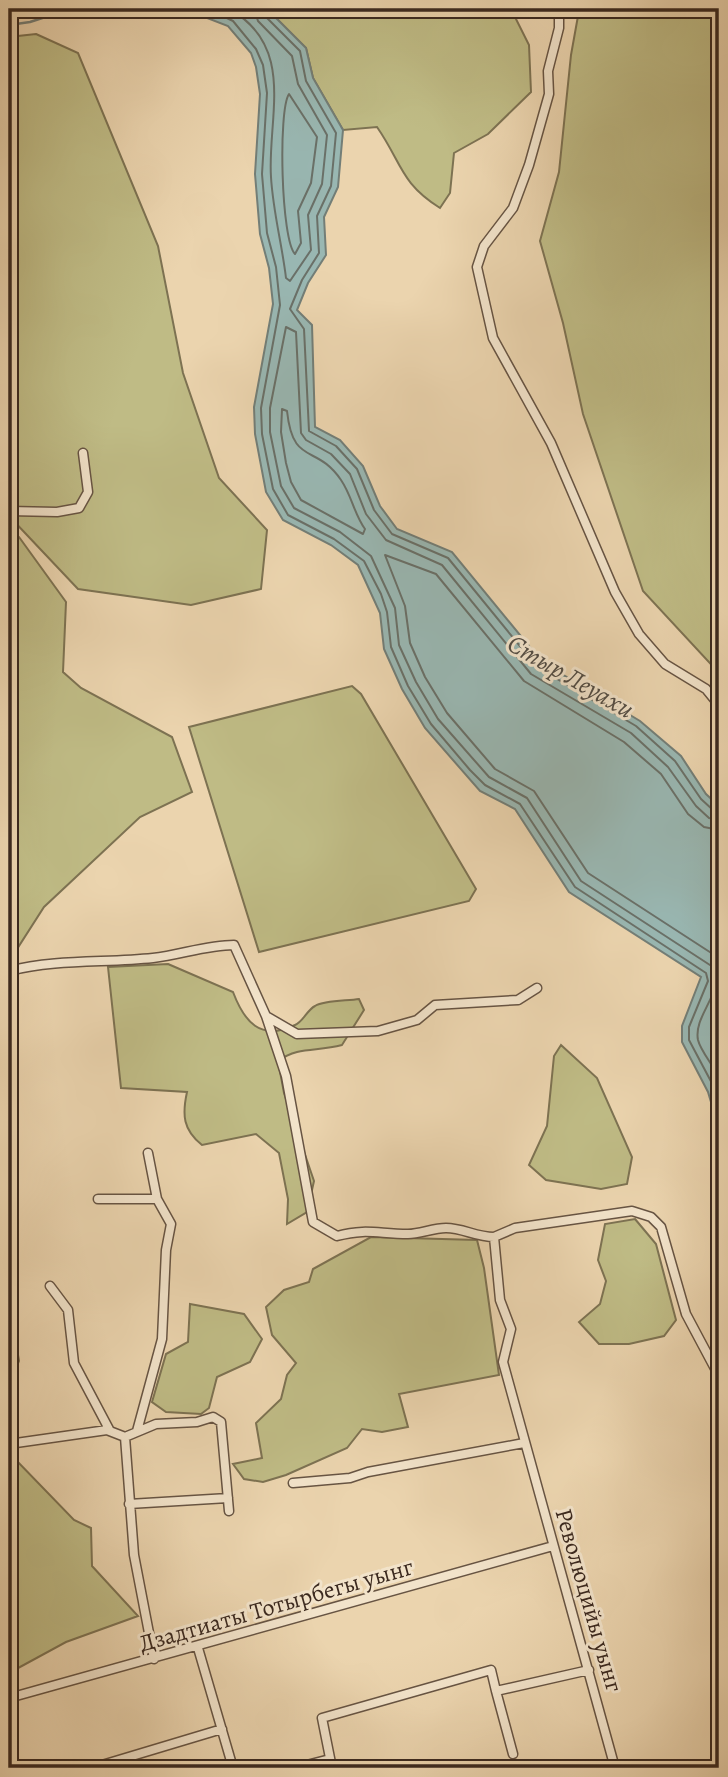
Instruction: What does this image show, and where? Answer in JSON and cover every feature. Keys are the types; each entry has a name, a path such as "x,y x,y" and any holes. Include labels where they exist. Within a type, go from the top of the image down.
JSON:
{"street":[{"path":"559,9 559,28 548,71 549,94 529,165 513,208 484,246 477,267 494,338 537,414 573,489 615,592 639,634 665,664 706,689 719,705"},
{"path":"9,511 57,512 79,508 88,492 83,453"},
{"path":"9,971 54,961 80,963 156,957 234,945 266,1016 286,1076 313,1222 337,1236 361,1229 410,1234 443,1228 465,1230 478,1237 494,1237 515,1228 632,1211 651,1217 660,1227 686,1314 719,1376"},
{"path":"266,1016 297,1034 378,1031 417,1020 435,1005 518,1000 537,988"},
{"path":"137,1431 162,1339 166,1250 171,1224 158,1199 148,1153"},
{"path":"98,1199 158,1199"},
{"name":"Революцийы уынг","path":"494,1237 500,1300 511,1329 503,1362 615,1768"},
{"path":"50,1286 68,1310 74,1363 110,1431"},
{"path":"9,1444 110,1431 125,1437 156,1424 197,1422 213,1417 221,1422 229,1511"},
{"path":"125,1437 134,1555 155,1659"},
{"path":"293,1483 350,1478 368,1472 524,1443"},
{"path":"129,1504 228,1498"},
{"name":"Дзадтиаты Тотырбегы уынг","path":"9,1698 198,1648 553,1546"},
{"path":"198,1648 233,1768"},
{"path":"332,1768 322,1718 491,1671 513,1754"},
{"path":"496,1692 589,1671"},
{"path":"92,1768 222,1729"},
{"path":"295,1768 330,1759"}],"shaded area":[{"path":"267,9 511,9 529,45 531,92 488,134 454,153 450,193 440,208 409,181 377,127 343,130 313,78 306,48"},
{"path":"575,9 719,9 719,673 643,591 583,414 563,323 540,241 559,172 571,55 578,16"},
{"path":"36,34 78,53 158,246 183,373 219,478 267,530 261,589 191,605 78,589 9,516 9,37"},
{"path":"9,533 19,537 66,602 63,672 81,688 172,737 192,792 140,817 44,907 17,949 9,947"},
{"path":"352,686 361,694 476,889 469,901 259,952 189,727"},
{"path":"168,964 233,992 248,1020 263,1030 283,1030 295,1025 319,1004 359,999 364,1010 342,1045 293,1053 278,1061 284,1093 314,1181 307,1212 287,1224 288,1199 279,1153 256,1134 202,1145 191,1134 186,1121 187,1092 121,1088 108,967"},
{"path":"561,1045 597,1078 632,1157 627,1184 601,1189 546,1180 529,1165 547,1126 554,1056"},
{"path":"635,1219 656,1244 676,1320 664,1336 629,1344 599,1344 579,1322 600,1304 606,1281 598,1260 605,1224"},
{"path":"371,1237 477,1240 484,1268 499,1375 399,1394 408,1427 382,1432 362,1429 347,1448 286,1475 263,1482 244,1479 233,1464 262,1458 256,1423 281,1399 287,1375 296,1363 272,1335 266,1307 284,1290 309,1282 313,1269"},
{"path":"9,1301 19,1361 9,1386"},
{"path":"190,1304 244,1314 262,1339 250,1362 217,1377 209,1408 201,1414 166,1412 152,1402 166,1354 188,1342"},
{"path":"9,1460 16,1460 74,1520 91,1528 92,1566 138,1616 66,1642 9,1673"}],"water":[{"path":"184,9 267,9 306,48 313,78 343,130 338,187 324,217 326,255 308,283 297,310 312,325 315,427 340,440 363,466 380,506 397,529 452,552 542,662 640,721 681,756 706,794 719,806 719,1129 708,1092 682,1042 682,1026 701,977 569,892 515,809 480,791 425,728 402,689 384,649 380,613 358,565 331,545 283,520 266,492 255,434 254,407 273,304 269,268 260,234 255,174 260,94 256,67 251,53 228,26"}],"waterway":[{"path":"9,25 30,22 70,9"}],"water label":[{"name":"Стыр Леуахи","path":"571,676"}]}
